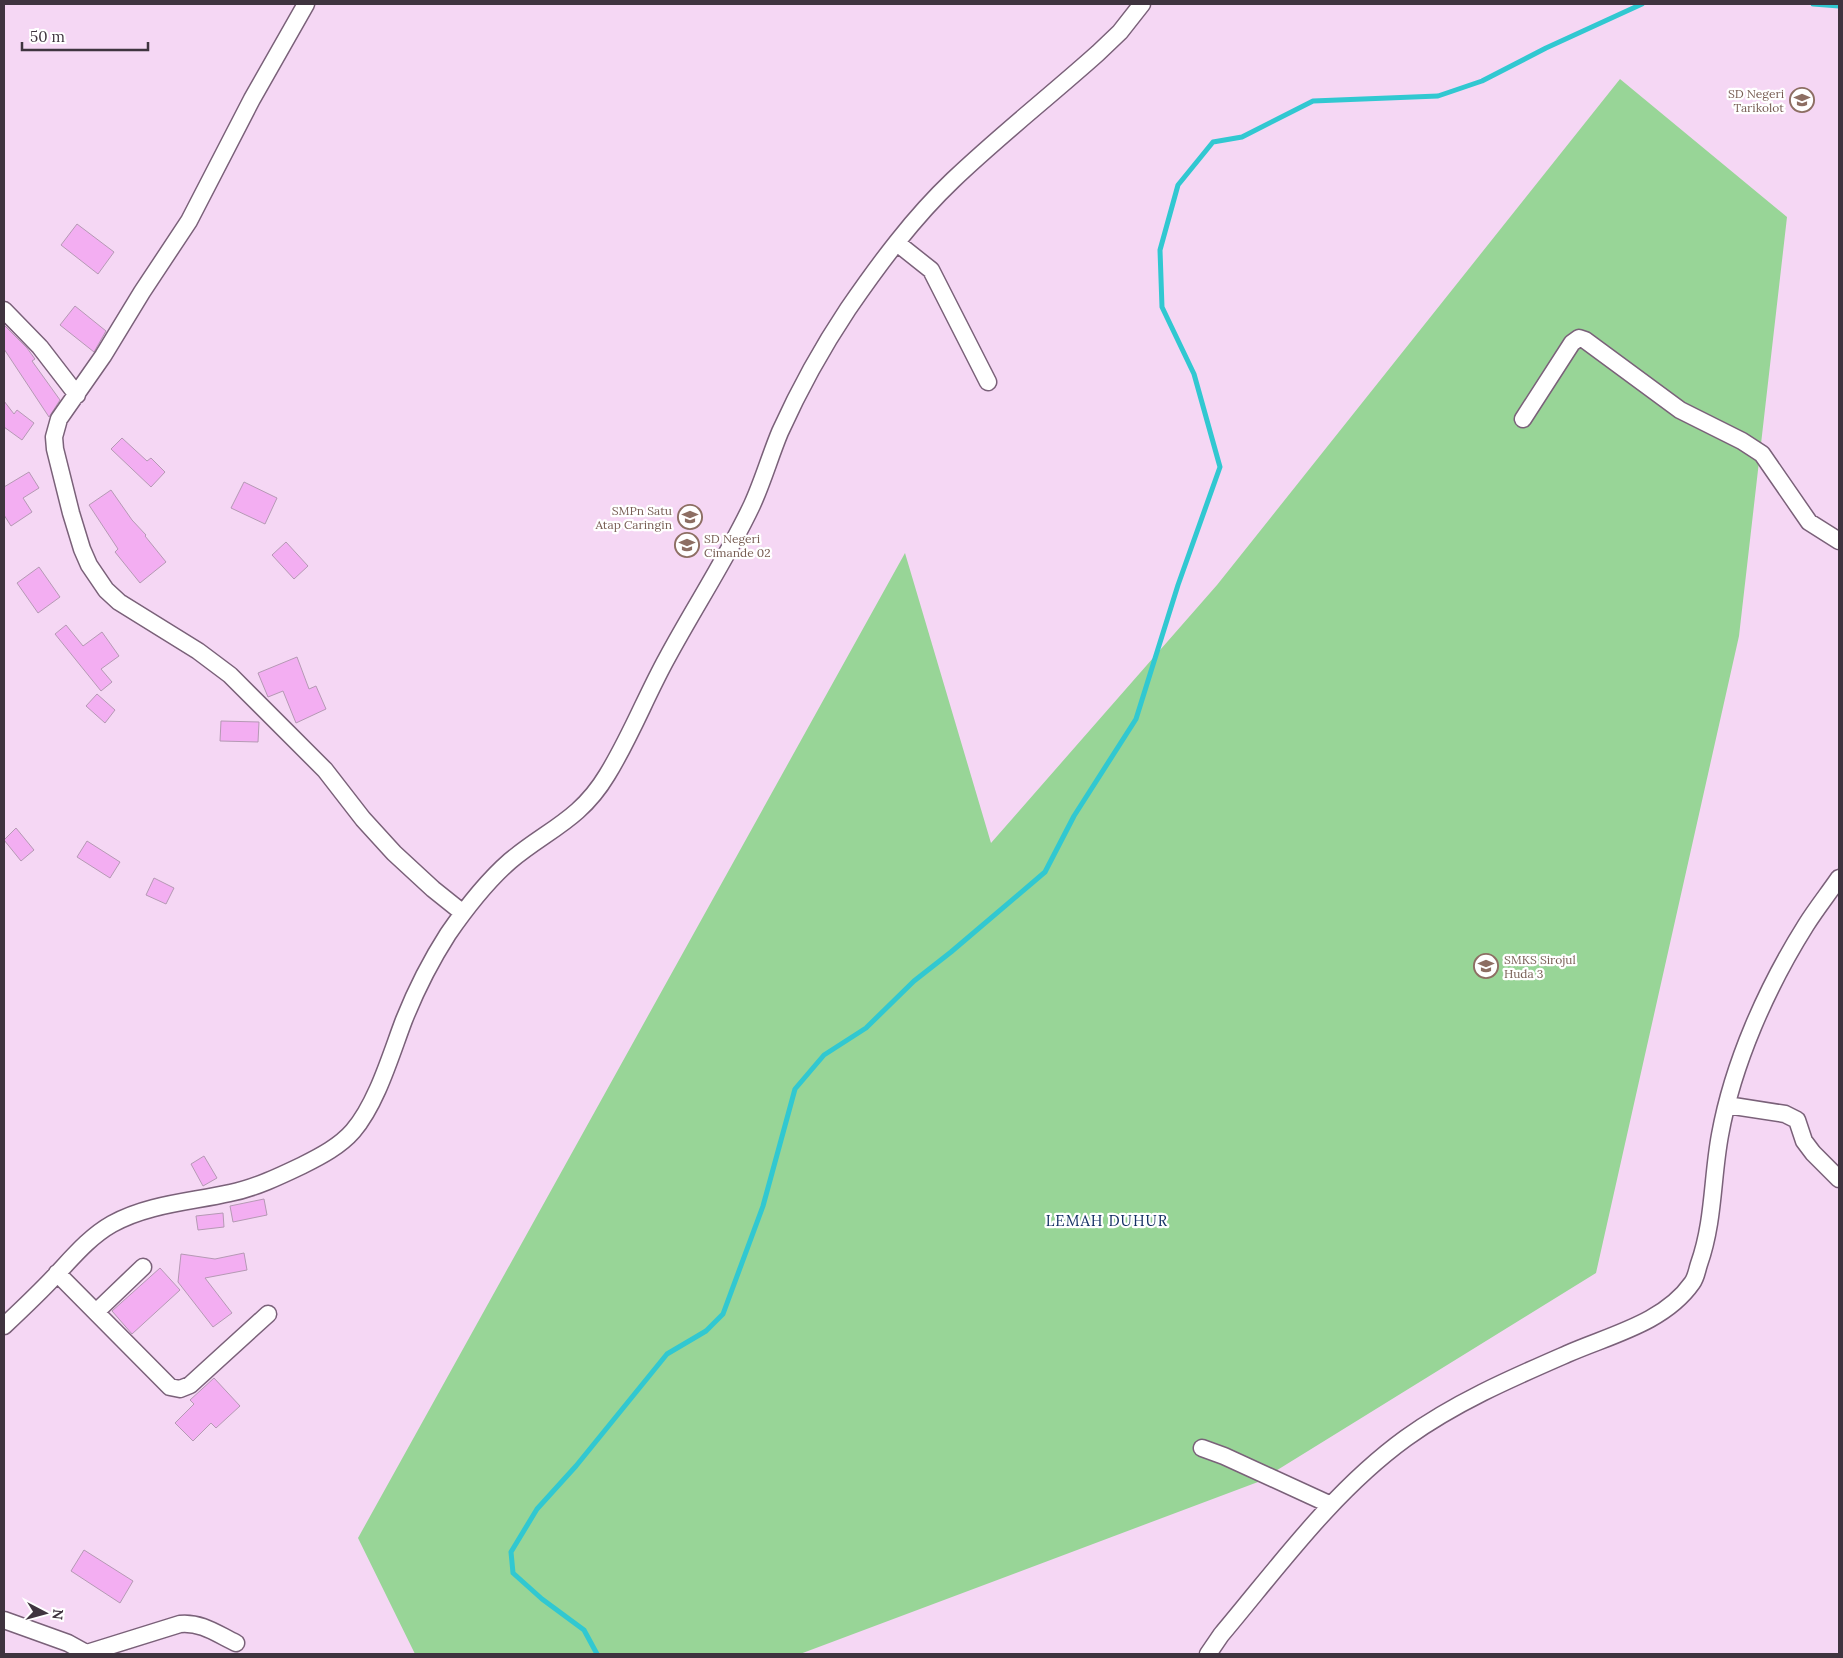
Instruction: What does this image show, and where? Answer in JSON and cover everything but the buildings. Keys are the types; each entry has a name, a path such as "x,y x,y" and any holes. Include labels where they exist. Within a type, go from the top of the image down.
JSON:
{"street":[{"path":"306,4 252,99 194,213 77,395 59,419 54,437 76,532 96,578 106,590 119,602 198,651 230,675 325,770 363,819 394,853 433,889 463,912"},
{"path":"4,1326 92,1237 111,1224 143,1212 182,1202 234,1193 280,1176 331,1150 346,1138 361,1121 374,1096 422,978 463,912 498,872 514,858 566,822 583,807 603,782 672,649 731,548 755,498 781,430 804,385 846,312 897,243 951,182 1098,53 1120,32 1142,4"},
{"path":"897,243 930,270 988,382"},
{"path":"4,310 40,347 77,395"},
{"path":"1523,418 1572,343 1579,338 1585,340 1680,410 1742,441 1762,454 1809,522 1839,541"},
{"path":"1208,1654 1221,1634 1321,1515 1361,1476 1406,1438 1473,1396 1570,1352 1632,1327 1670,1307 1693,1282 1705,1248 1712,1209 1720,1136 1736,1068 1762,1008 1784,964 1806,925 1839,878"},
{"path":"1727,1105 1785,1114 1797,1120 1808,1147 1839,1179"},
{"path":"96,1312 143,1267"},
{"path":"57,1274 170,1387 180,1389 190,1385 268,1314"},
{"path":"1202,1448 1224,1456 1331,1505"},
{"path":"4,1620 68,1643 88,1653 186,1623 202,1625 236,1643"}],"green space":[{"path":"1620,79 1787,217 1739,636 1596,1273 1258,1482 800,1654 415,1654 358,1538 905,553 991,843 1217,585"}],"waterway":[{"path":"597,1654 584,1630 542,1599 513,1573 511,1552 537,1509 576,1466 667,1354 706,1331 723,1314 763,1206 795,1089 824,1055 866,1028 914,981 1045,872 1074,816 1136,719 1178,585 1220,467 1194,374 1162,307 1160,250 1178,185 1213,142 1242,137 1313,101 1438,96 1482,81 1546,48 1642,4"},
{"path":"1813,4 1839,6"}],"place":[{"name":"SD Negeri Tarikolot","path":"1802,100"},
{"name":"SMPn Satu Atap Caringin","path":"690,517"},
{"name":"SD Negeri Cimande 02","path":"687,545"},
{"name":"SMKS Sirojul Huda 3","path":"1486,966"}],"district":[{"name":"LEMAH DUHUR","path":"1107,1220"}]}
